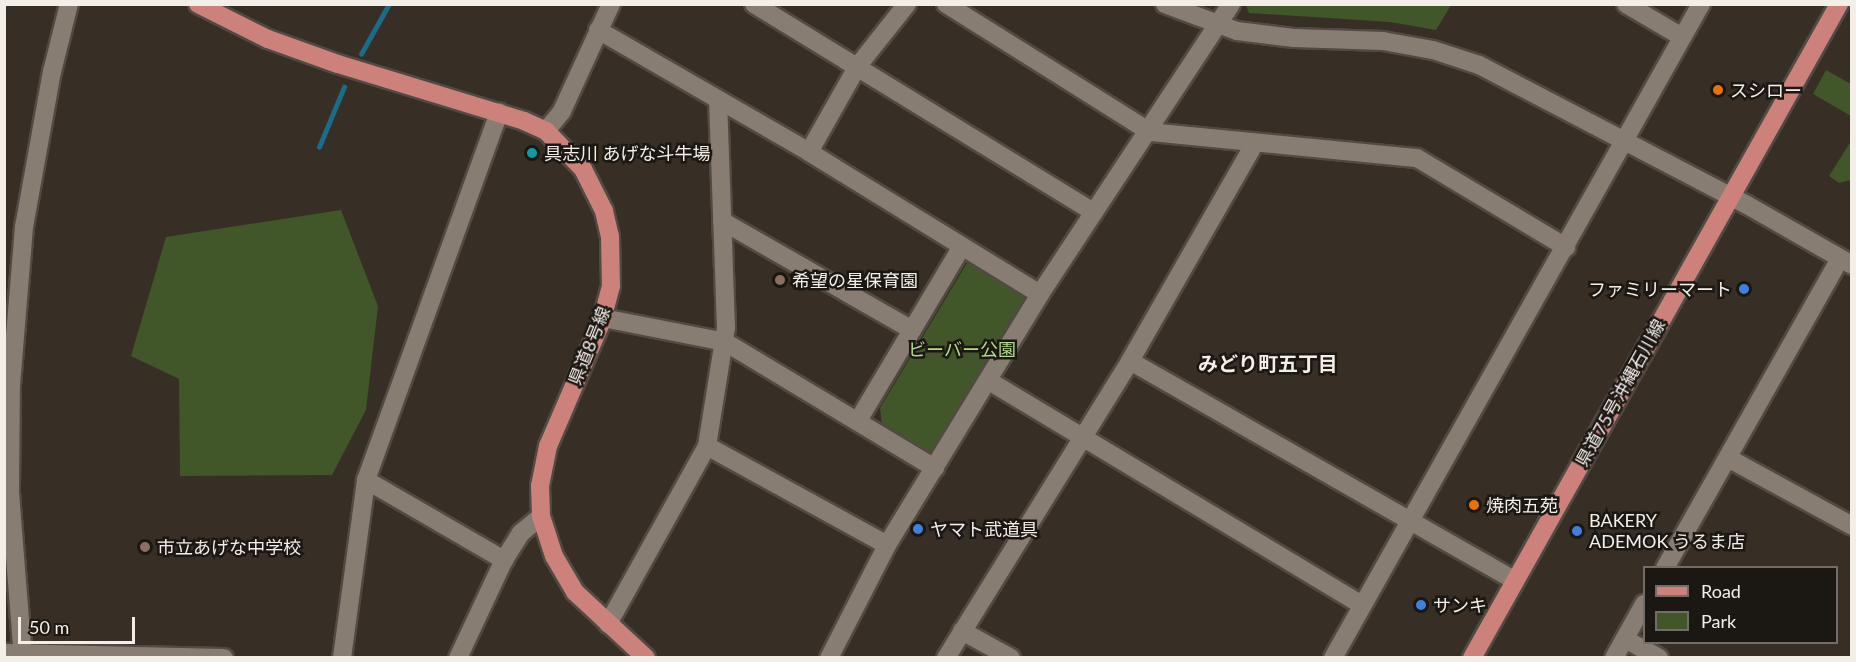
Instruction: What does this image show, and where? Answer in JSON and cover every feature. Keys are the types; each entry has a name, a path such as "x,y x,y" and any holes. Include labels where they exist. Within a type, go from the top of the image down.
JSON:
{"main road":[{"name":"県道8号線","path":"198,4 268,39 338,64 499,112 546,131 583,169 604,211 613,262 603,318 548,446 540,486 541,516 554,556 575,592 646,657"},
{"name":"県道75号沖縄石川線","path":"1472,657 1839,4"}],"street":[{"path":"69,4 52,72 24,227 8,385 17,655 224,657"},
{"path":"546,131 562,111 611,4"},
{"path":"754,4 1092,212"},
{"path":"809,152 857,67 907,4"},
{"path":"946,4 1150,132 1417,158 1566,247"},
{"path":"1165,4 1216,25 1267,35 1383,41 1433,50 1498,73 1731,196 1846,262 1666,566"},
{"path":"830,657 887,545 1040,294 1092,212 1150,132 1231,4"},
{"path":"1626,4 1682,37"},
{"path":"1333,657 1360,604 1566,247 1701,4"},
{"path":"598,30 718,103 809,152 1040,294"},
{"path":"608,624 707,446 725,342 718,103"},
{"path":"342,657 366,480 499,112"},
{"path":"946,657 1130,361 1255,143"},
{"path":"722,221 912,330"},
{"path":"859,419 962,246"},
{"path":"603,318 725,342 859,419 935,468"},
{"path":"1130,361 1514,580"},
{"path":"989,381 1083,435 1360,604"},
{"path":"707,446 887,545"},
{"path":"1728,458 1851,526"},
{"path":"366,480 504,560"},
{"path":"458,657 504,560 521,533 541,516"},
{"path":"1614,657 1643,606"},
{"path":"962,631 1011,657"},
{"path":"1625,639 1659,657"}],"green space":[{"path":"1246,4 1451,5 1436,30 1390,22 1249,13"},
{"path":"1826,70 1851,84 1851,116 1813,94"},
{"path":"1851,141 1851,180 1839,183 1829,176"},
{"path":"341,210 378,306 366,410 332,475 180,476 179,379 131,356 166,237"},
{"name":"ビーバー公園","path":"973,253 1040,294 939,461 882,426 880,408"}],"waterway":[{"path":"361,54 389,4"},
{"path":"319,147 344,87"}],"place":[{"name":"スシロー","path":"1718,90"},
{"name":"具志川 あげな斗牛場","path":"532,153"},
{"name":"希望の星保育園","path":"780,280"},
{"name":"ファミリーマート","path":"1744,289"},
{"name":"焼肉五苑","path":"1474,505"},
{"name":"ヤマト武道具","path":"918,529"},
{"name":"BAKERY ADEMOK うるま店","path":"1577,531"},
{"name":"市立あげな中学校","path":"145,547"},
{"name":"サンキ","path":"1421,605"}],"district":[{"name":"みどり町五丁目","path":"1268,363"}]}
